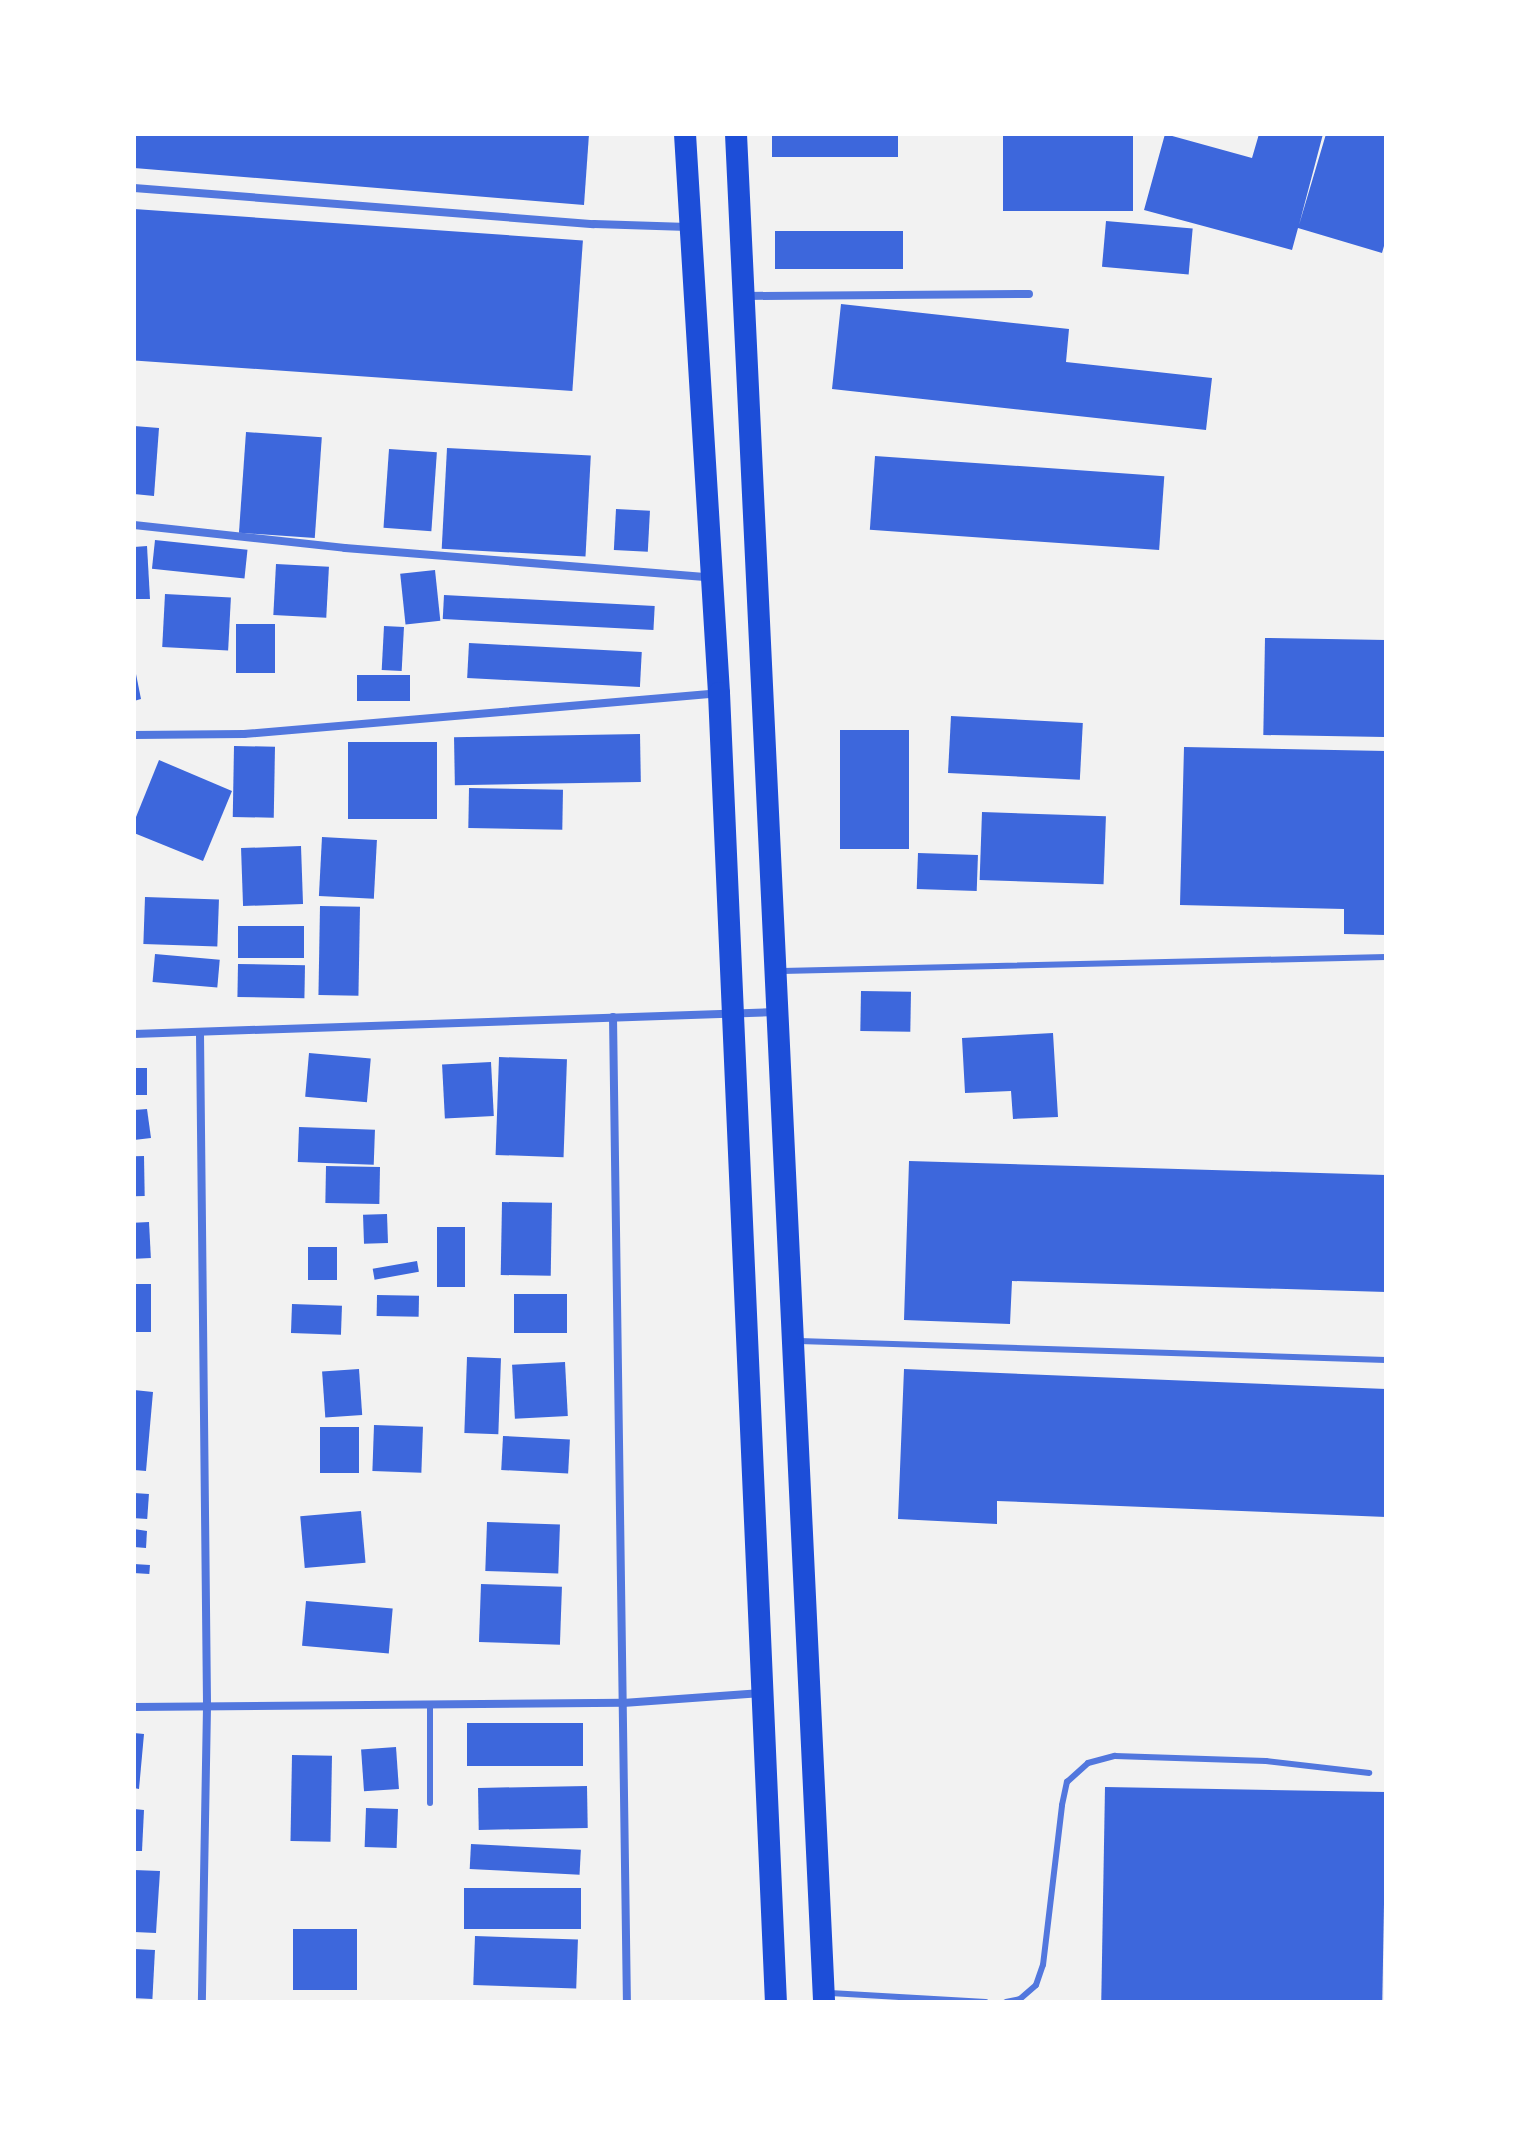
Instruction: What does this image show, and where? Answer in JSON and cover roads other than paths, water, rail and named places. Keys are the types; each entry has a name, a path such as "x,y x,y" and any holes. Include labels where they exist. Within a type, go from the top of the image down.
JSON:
{"highway":[{"path":"685,134 709,577 719,693 776,2002"},
{"path":"736,134 824,1997"}],"street":[{"path":"134,188 594,224 689,227"},
{"path":"744,296 1029,294"},
{"path":"134,525 345,548 709,577"},
{"path":"134,735 244,734 719,693"},
{"path":"134,1034 776,1012"},
{"path":"613,1017 627,2002"},
{"path":"200,1034 207,1707 202,2002"},
{"path":"134,1707 623,1703 763,1693"}],"lane":[{"path":"774,972 814,968 1386,957"},
{"path":"795,1341 1386,1360"},
{"path":"430,1706 430,1803"},
{"path":"1006,2002 1020,1999 1036,1985 1043,1965 1067,1782 1088,1763 1115,1756 1266,1761 1369,1773"},
{"path":"824,1997 986,2002"}]}
